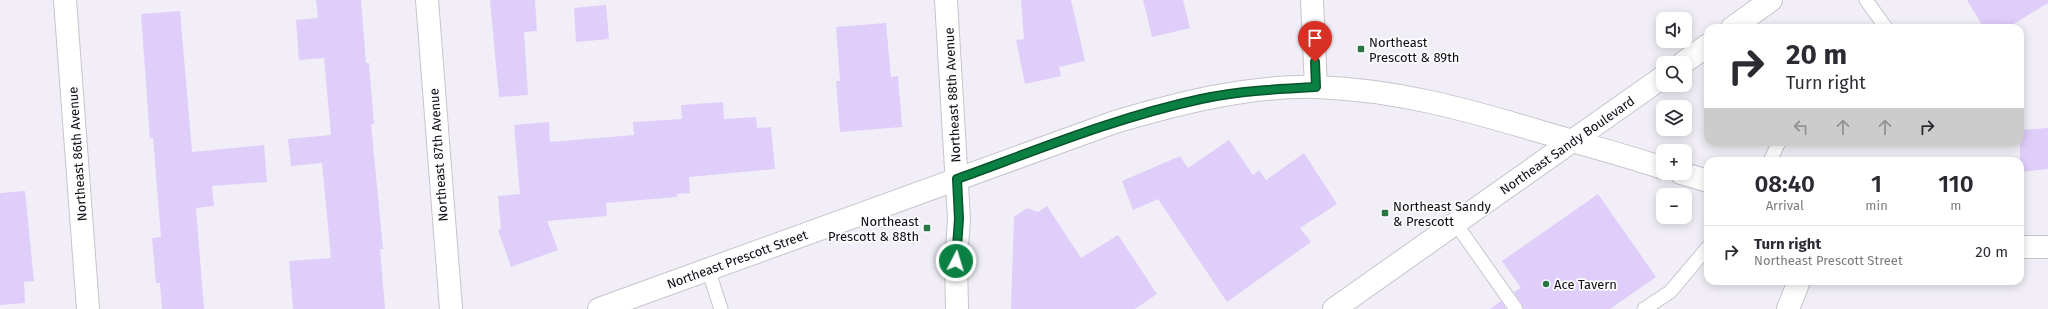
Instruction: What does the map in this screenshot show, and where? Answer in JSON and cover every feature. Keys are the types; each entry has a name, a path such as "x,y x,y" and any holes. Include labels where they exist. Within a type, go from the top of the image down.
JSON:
{"street":[{"name":"Northeast 86th Avenue","path":"65,0 88,309"},
{"name":"Northeast 87th Avenue","path":"426,0 450,309"},
{"name":"Northeast 88th Avenue","path":"946,0 959,219 956,261 957,309"},
{"path":"1312,0 1316,87"},
{"path":"1737,24 1768,1"},
{"path":"1692,57 1704,48"},
{"name":"Northeast Sandy Boulevard","path":"1334,309 1656,82"},
{"name":"Northeast Prescott Street","path":"598,309 1115,122 1202,99 1236,94 1316,87 1363,90 1443,104 1656,166"},
{"path":"1692,176 1704,180"},
{"path":"2024,247 2048,247"},
{"path":"1788,309 1797,285"}],"lane":[{"path":"1866,0 1883,24"},
{"path":"1772,157 1777,146"},
{"path":"1456,224 1516,309"},
{"path":"1644,309 1670,292 1704,252"},
{"path":"708,270 721,309"}],"building":[{"path":"316,0 361,0 366,63 369,63 374,124 371,124 383,249 380,249 385,309 293,309 289,261 331,258 322,163 291,166 288,139 331,135 324,58 299,60 296,20 318,18"},
{"path":"490,0 535,0 537,31 524,32 528,95 499,97"},
{"path":"1021,0 1071,0 1085,61 1059,67 1061,76 1025,84 1016,40 1024,39"},
{"path":"1143,0 1183,0 1190,28 1152,37"},
{"path":"1967,0 2048,0 2048,3 2014,24 1982,24"},
{"path":"606,5 609,39 576,42 574,8"},
{"path":"180,11 192,152 264,145 267,182 212,186 214,206 196,208 204,309 162,309 160,283 156,283 152,238 161,237 153,138 150,138 141,14"},
{"path":"886,23 891,77 898,76 902,127 840,132 836,81 840,81 836,27"},
{"path":"723,102 724,119 756,117 757,128 771,127 775,169 689,177 690,193 677,194 677,197 606,203 607,216 547,221 558,250 511,267 498,230 501,229 498,196 520,194 514,125 549,122 550,142 634,135 633,122 682,119 681,105"},
{"path":"2048,128 2048,169 2024,172 2024,157 2020,157 2020,146 2024,146 2024,130"},
{"path":"1229,140 1253,175 1259,170 1266,180 1304,153 1337,204 1300,228 1311,242 1227,302 1158,199 1133,210 1122,181 1180,156 1188,168"},
{"path":"25,191 34,281 24,282 25,303 0,305 0,193"},
{"path":"1598,194 1656,277 1610,309 1524,309 1514,292 1521,288 1502,261"},
{"path":"1047,206 1081,258 1118,235 1157,294 1135,309 1011,309 1014,217 1027,208 1038,212"},
{"path":"1501,301 1506,309 1490,309"}],"place":[{"name":"Northeast Prescott & 89th","path":"1361,49"},
{"name":"Northeast Sandy & Prescott","path":"1385,213"},
{"name":"Northeast Prescott & 88th","path":"927,228"},
{"name":"Ace Tavern","path":"1546,284"}],"route":[{"path":"956,261 959,219 957,179 1115,122 1161,109 1202,99 1236,94 1316,87 1315,62"}]}
